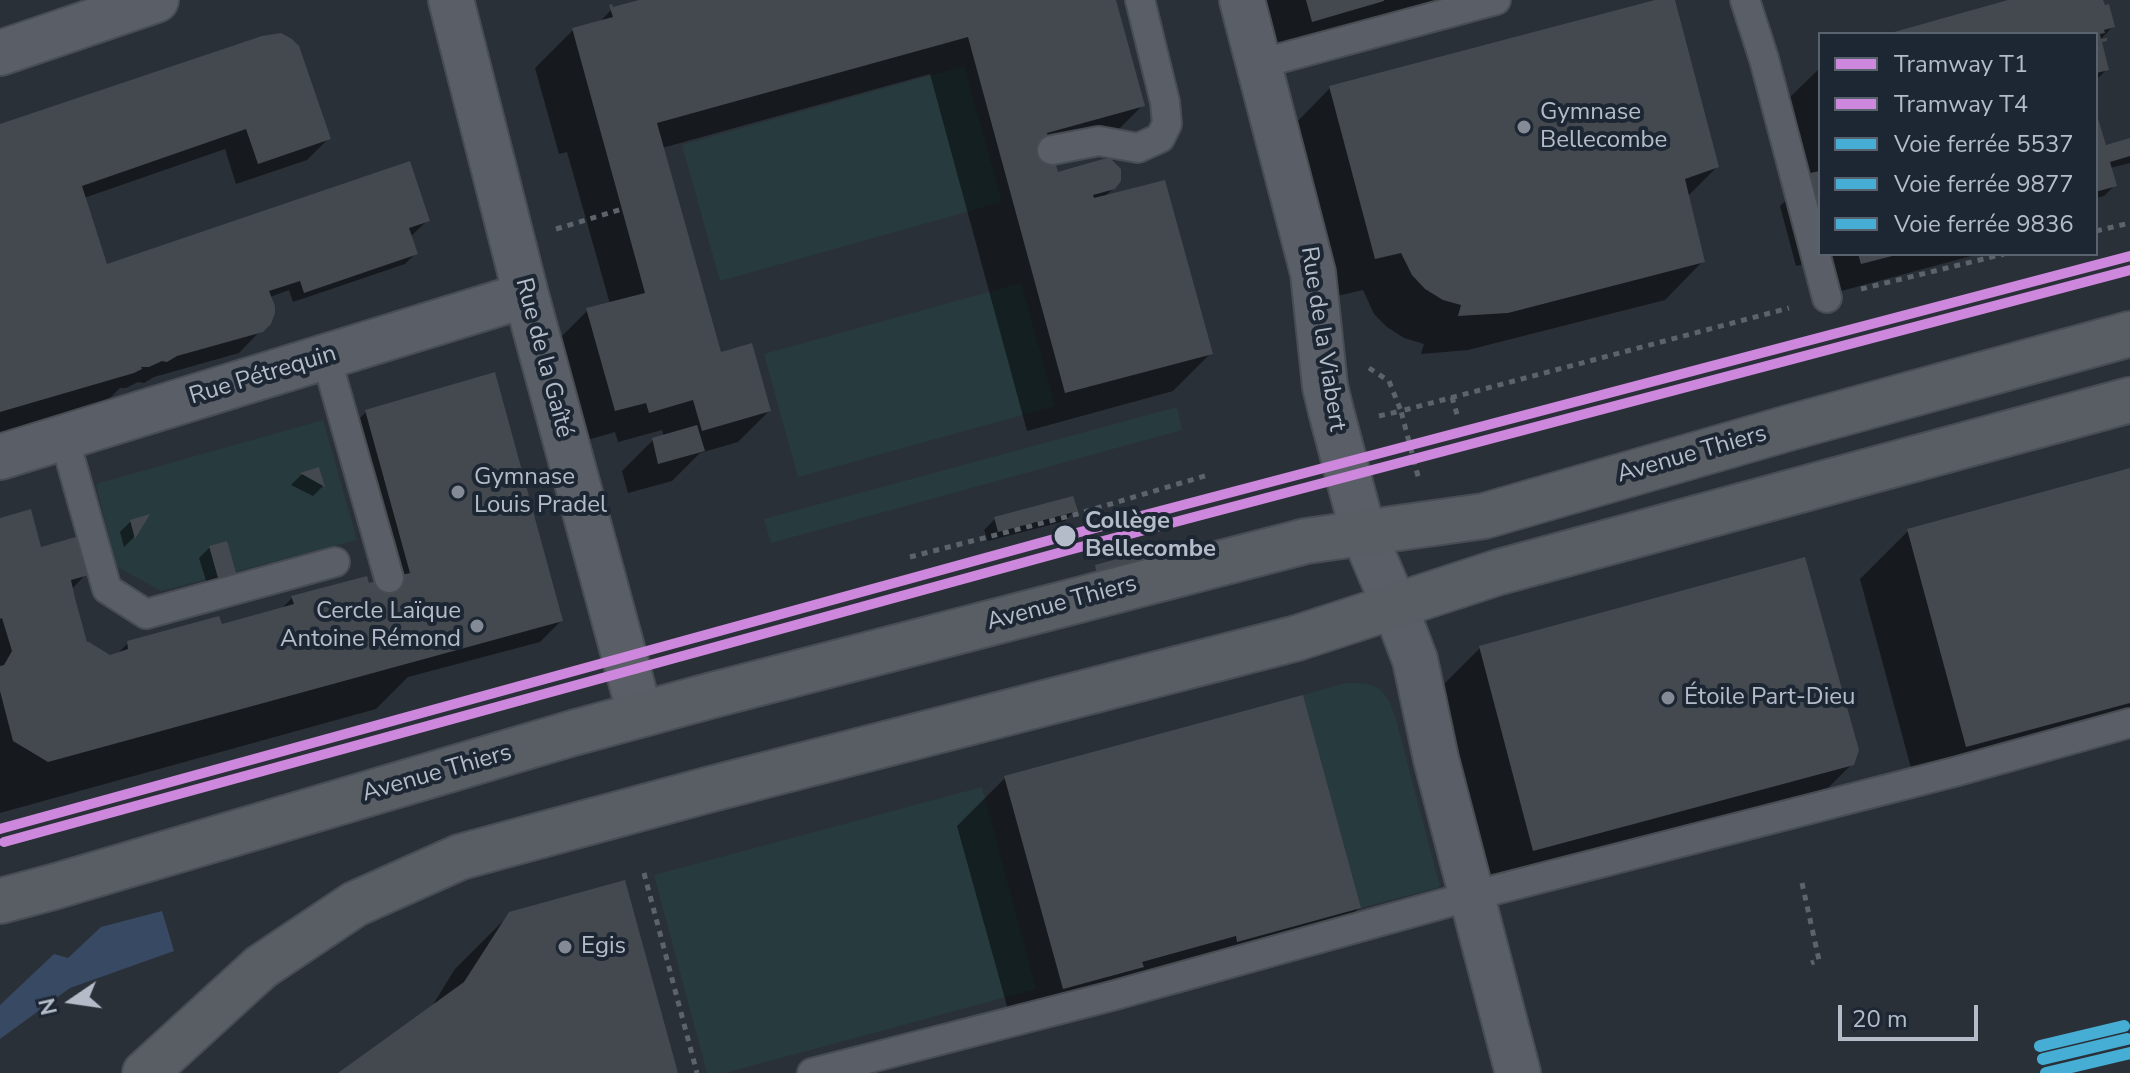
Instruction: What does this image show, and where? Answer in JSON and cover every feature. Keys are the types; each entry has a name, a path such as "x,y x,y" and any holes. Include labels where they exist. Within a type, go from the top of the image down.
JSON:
{"main road":[{"name":"Avenue Thiers","path":"2,891 71,882 640,714 1306,541 1484,516 2130,334"},
{"path":"145,1073 261,967 355,904 460,857 1297,638 1499,572 2130,400"}],"street":[{"path":"0,53 156,0"},
{"name":"Rue de la Gaîté","path":"451,0 526,295 640,714"},
{"name":"Rue de la Viabert","path":"1242,0 1313,273 1328,398 1363,532 1415,660 1436,759 1518,1073"},
{"name":"Rue Pétrequin","path":"0,457 526,295"}],"lane":[{"path":"1052,150 1099,141 1138,148 1160,138 1167,124 1165,102 1140,0"},
{"path":"1259,64 1496,0"},
{"path":"1745,0 1764,59 1827,298"},
{"path":"326,357 389,578"},
{"path":"64,437 107,589 146,614 335,562"},
{"path":"812,1073 1106,987 1472,901 2130,723"}],"path":[{"path":"605,214 622,209"},
{"path":"2098,231 2130,223"},
{"path":"1401,411 1996,256"},
{"path":"1322,365 1361,363 1389,381 1401,411 1428,523"},
{"path":"1452,397 1458,418"},
{"path":"910,557 1077,514 1208,475"},
{"path":"644,873 697,1073"},
{"path":"1802,883 1819,960 1811,963"}],"green space":[{"path":"964,66 1002,202 720,281 682,145"},
{"path":"1021,283 1055,406 798,477 764,354"},
{"path":"1177,407 1182,430 771,543 764,519"},
{"path":"323,420 357,540 161,591 116,566 96,484"},
{"path":"1346,683 1378,688 1391,706 1440,887 1361,908 1303,695"},
{"path":"982,787 1036,989 725,1073 707,1073 654,875"}],"water":[{"path":"162,911 174,951 70,988 0,1039 0,1005 54,954 68,958 101,927"}],"building":[{"path":"639,0 1116,0 1145,106 1047,133 1058,172 1103,159 1111,159 1121,169 1121,181 1115,189 1093,195 1094,198 1165,180 1213,354 1065,393 968,37 657,123 721,352 752,343 771,411 702,431 693,400 649,413 646,403 615,411 586,308 645,293 572,28 613,17 609,5 613,7"},
{"path":"1306,0 1384,0 1384,1 1312,22"},
{"name":"Gymnase Bellecombe","path":"1655,0 1675,0 1719,167 1685,179 1705,262 1508,313 1458,316 1461,305 1443,300 1425,289 1412,275 1401,253 1375,259 1329,86"},
{"path":"2008,0 2103,0 2105,5 2109,4 2115,27 2100,34 2101,39 2107,38 2102,42 2109,70 2098,73 2098,32 1894,32"},
{"path":"281,33 299,46 331,139 258,164 246,129 82,186 107,264 410,161 430,221 409,228 418,254 304,293 300,281 269,291 275,313 271,324 263,332 0,412 0,124 262,36"},
{"path":"2098,119 2106,145 2130,138 2130,156 2110,162 2117,186 2099,191"},
{"path":"1818,171 1818,205 1810,173"},
{"path":"1859,256 1892,256 1861,264"},
{"path":"495,372 563,621 48,762 13,741 0,691 0,666 4,665 12,651 0,619 0,518 31,509 41,547 79,536 89,575 71,580 75,598 87,642 110,655 128,649 127,641 219,616 222,624 294,604 291,596 367,576 369,583 410,573 365,410"},
{"path":"697,425 705,451 658,464 652,438"},
{"path":"319,467 325,487 300,473"},
{"path":"2130,468 2130,703 1966,747 1907,529"},
{"path":"1073,496 1078,511 998,532 994,517"},
{"path":"150,514 135,539 130,520"},
{"path":"227,541 236,573 218,578 209,546"},
{"path":"1175,543 1178,559 1098,580 1095,565"},
{"name":"Étoile Part-Dieu","path":"1805,557 1859,750 1854,765 1533,851 1479,646"},
{"path":"1303,695 1361,908 1237,942 1236,936 1142,962 1144,967 1063,989 1004,776"},
{"name":"Egis","path":"625,880 678,1073 338,1073 464,982 509,912"}],"tram line":[{"name":"T1","path":"0,829 1065,536 2130,256"},
{"name":"T4","path":"4,842 1069,550 2130,270"}],"rail line":[{"name":"9836","path":"2040,1046 2124,1026"},
{"name":"9877","path":"2043,1059 2127,1039"},
{"name":"5537","path":"2046,1073 2130,1053"}],"place":[{"name":"Gymnase Bellecombe","path":"1524,127"},
{"name":"Gymnase Louis Pradel","path":"458,492"},
{"name":"Collège Bellecombe","path":"1065,536"},
{"name":"Cercle Laïque Antoine Rémond","path":"477,626"},
{"name":"Étoile Part-Dieu","path":"1668,698"},
{"name":"Egis","path":"565,947"}]}
